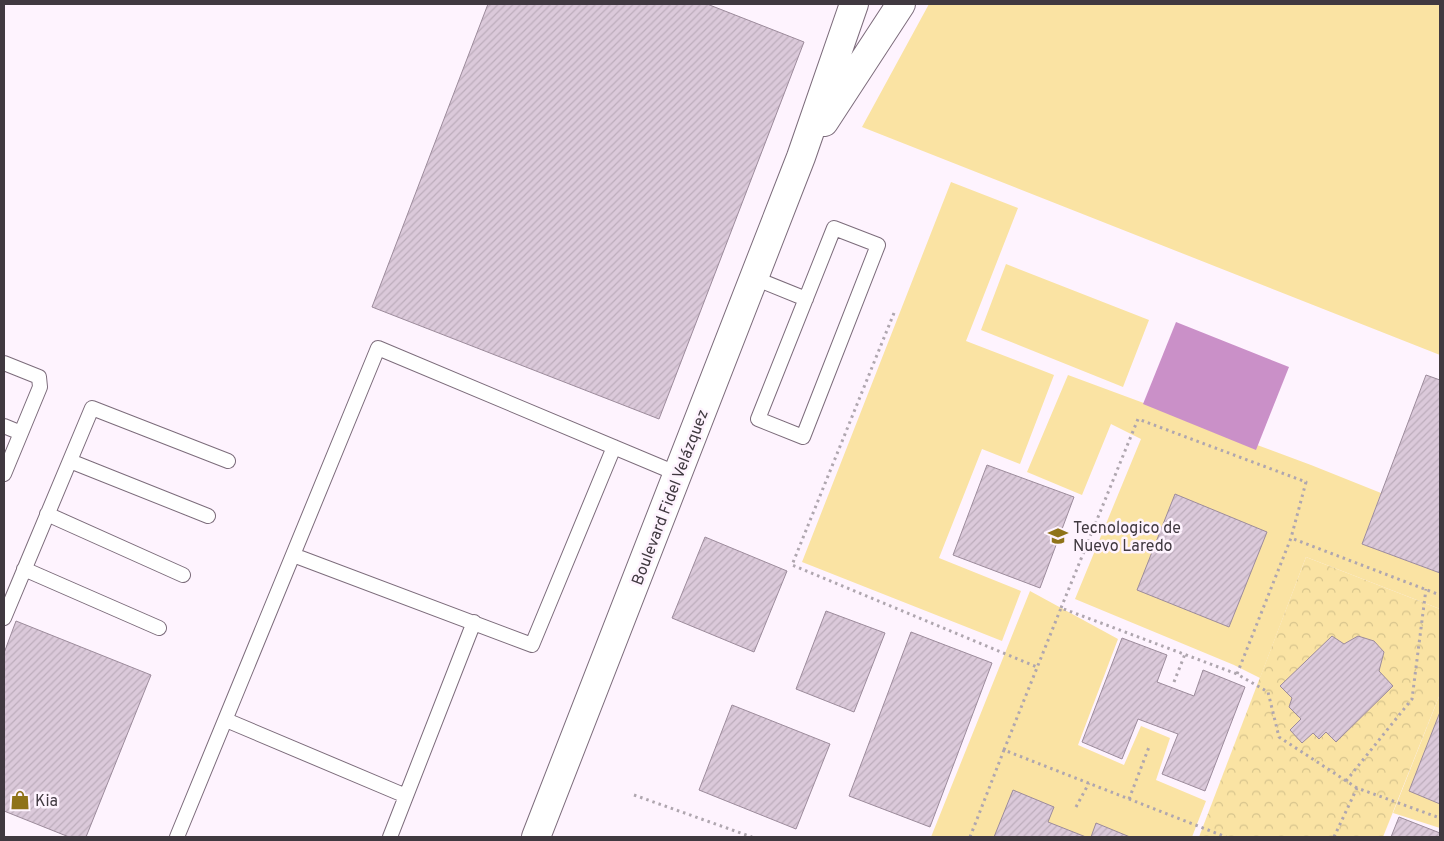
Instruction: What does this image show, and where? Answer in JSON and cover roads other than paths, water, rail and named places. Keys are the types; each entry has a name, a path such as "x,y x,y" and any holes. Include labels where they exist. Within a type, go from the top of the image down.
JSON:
{"street":[{"name":"Boulevard Fidel Velázquez","path":"536,837 801,157 854,4"},
{"name":"Boulevard Fidel Velázquez","path":"801,157 899,4"}],"lane":[{"path":"834,228 878,246 803,437 758,419 806,299 834,228"},
{"path":"754,278 806,299"},
{"path":"177,837 378,348 678,474"},
{"path":"4,363 39,377 40,387 4,474"},
{"path":"4,618 92,408 228,461"},
{"path":"4,426 21,433"},
{"path":"292,555 532,645 614,447"},
{"path":"70,460 208,516"},
{"path":"47,514 183,575"},
{"path":"24,569 159,628"},
{"path":"390,837 474,622"},
{"path":"226,720 406,796"}],"place":[{"name":"Tecnologico de Nuevo Laredo","path":"1058,536"},
{"name":"Kia","path":"20,800"}]}
